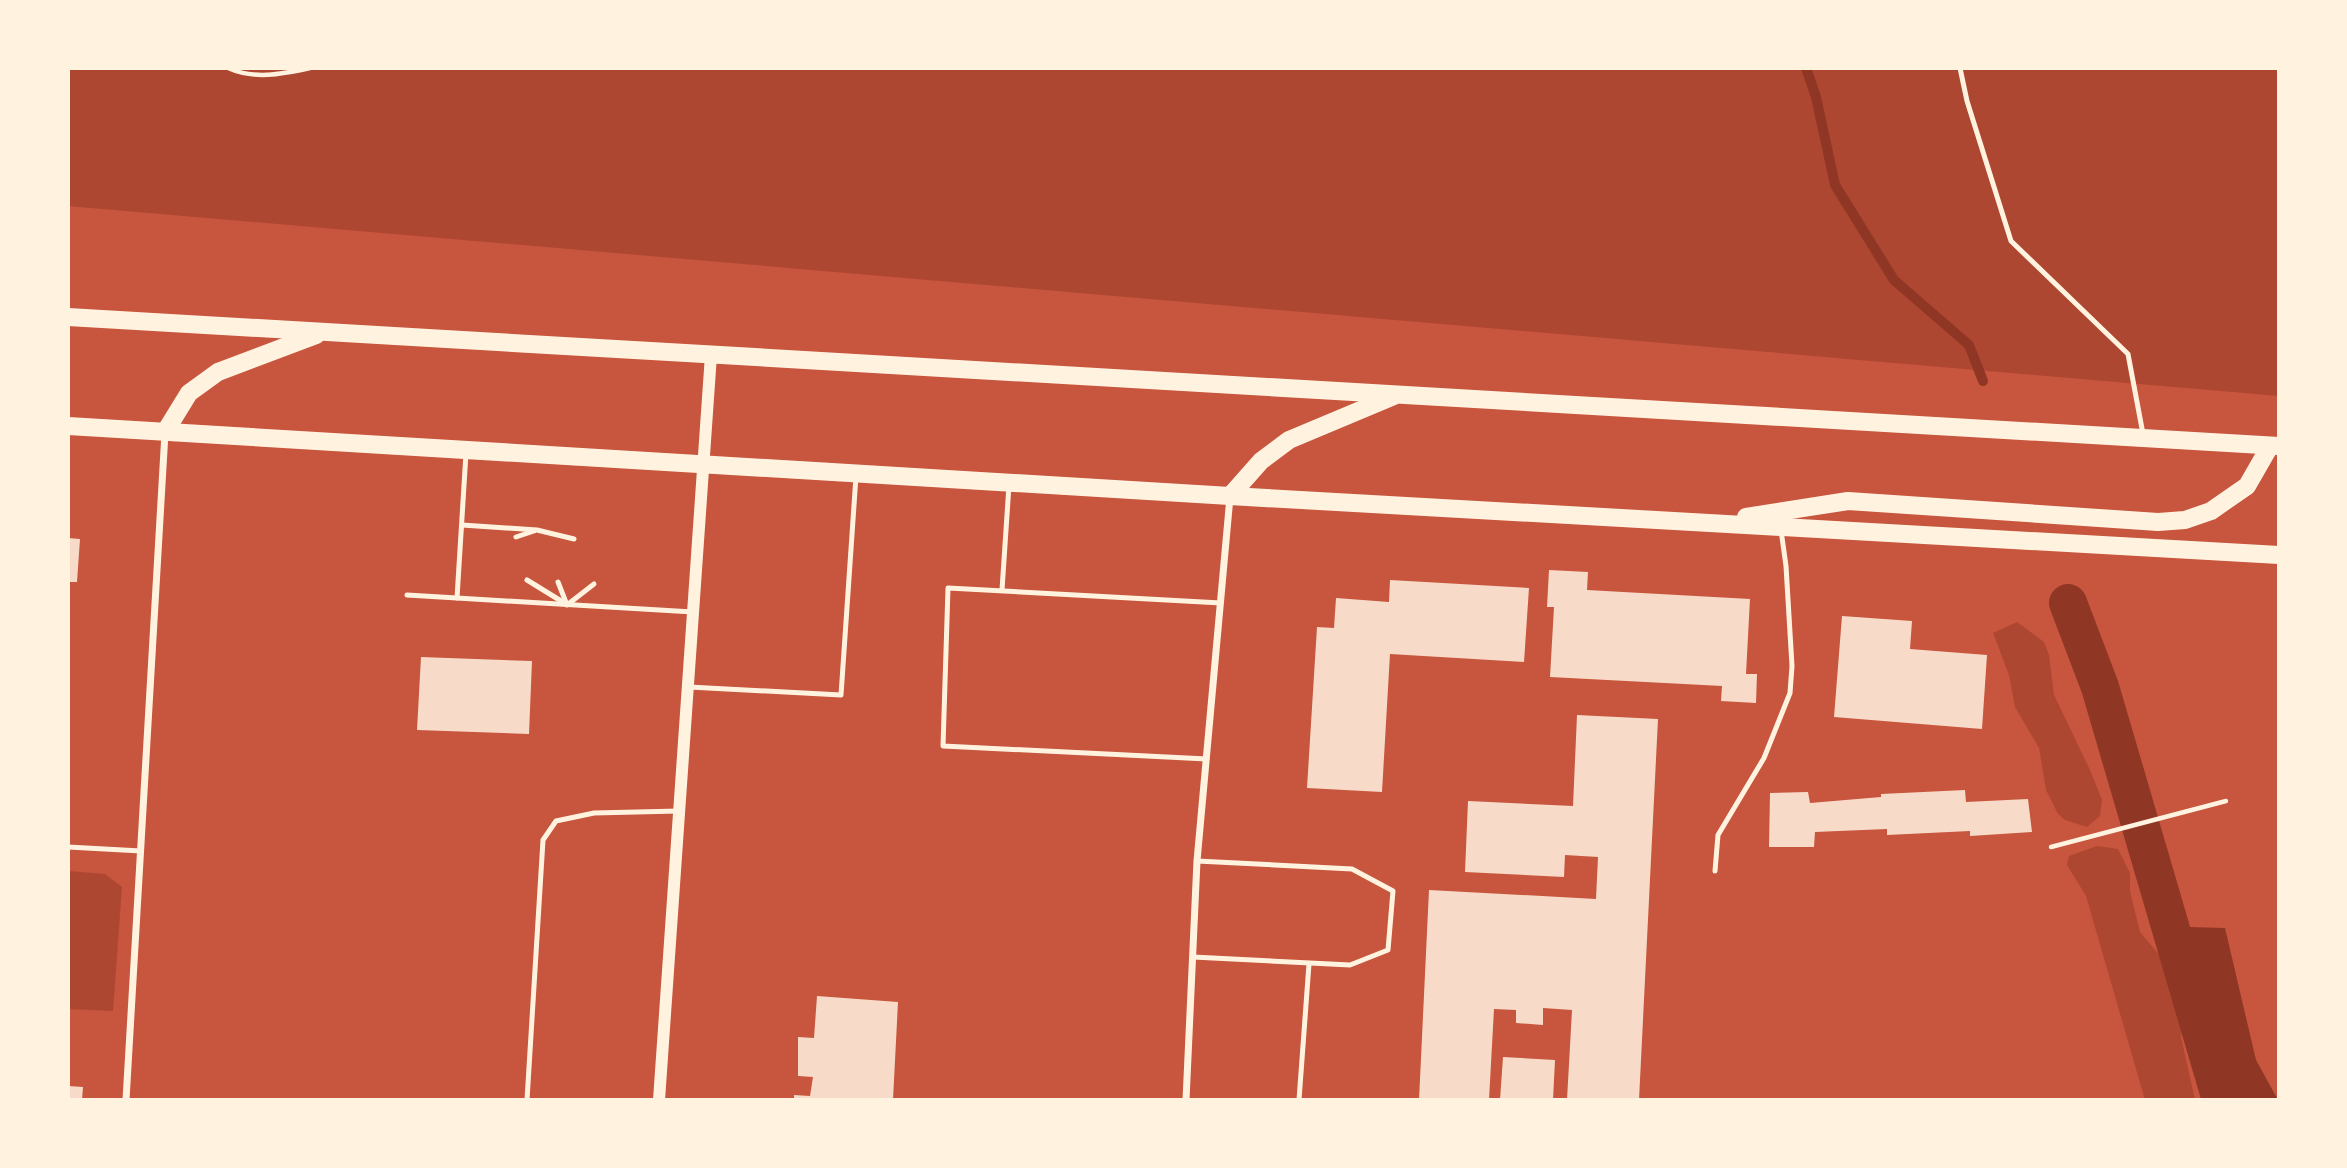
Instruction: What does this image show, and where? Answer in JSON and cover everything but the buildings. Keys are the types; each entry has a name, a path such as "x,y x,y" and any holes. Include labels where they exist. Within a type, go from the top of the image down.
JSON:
{"main road":[{"path":"68,317 2274,446"},
{"path":"165,432 189,393 218,372 322,332"},
{"path":"1230,496 1261,461 1289,440 1397,395"},
{"path":"68,426 1230,496 2279,555"},
{"path":"1711,523 1848,501 2158,522 2185,520 2211,511 2247,486 2274,446"}],"street":[{"path":"659,1100 711,355"},
{"path":"126,1100 165,432"},
{"path":"1186,1100 1198,860 1230,496"}],"lane":[{"path":"1960,68 1967,101 2011,241 2128,354 2144,439"},
{"path":"457,598 466,450"},
{"path":"688,687 841,695 856,472"},
{"path":"1002,590 1009,482"},
{"path":"462,525 537,530 574,539"},
{"path":"1715,871 1718,835 1764,758 1790,693 1792,666 1780,527"},
{"path":"516,537 537,530"},
{"path":"537,530 541,538"},
{"path":"527,580 567,604"},
{"path":"558,582 567,604"},
{"path":"567,604 594,584"},
{"path":"1207,759 943,746 948,588 1221,603"},
{"path":"407,595 693,612"},
{"path":"527,1100 543,840 556,821 594,813 679,811"},
{"path":"68,847 141,851"},
{"path":"1193,957 1350,965 1388,950 1393,891 1352,869 1198,860"},
{"path":"1299,1100 1309,964"}],"path":[{"path":"228,68 256,76 310,68"},
{"path":"2050,847 2226,802"}],"shaded area":[{"path":"68,68 2279,68 2279,396 68,206"},
{"path":"2017,622 2044,642 2049,655 2054,695 2102,800 2100,816 2087,827 2065,820 2058,814 2046,790 2039,748 2015,707 2009,675 1993,633"},
{"path":"2097,846 2118,849 2130,873 2130,891 2140,932 2167,964 2177,988 2183,1014 2181,1037 2195,1100 2145,1100 2086,896 2067,865 2069,856"},
{"path":"68,871 105,874 122,887 113,1011 68,1009"},
{"path":"2188,927 2225,928 2256,1060 2278,1100 2239,1100"}],"waterway":[{"path":"1806,68 1816,97 1835,185 1894,280 1969,345 1983,381"},
{"path":"2068,603 2100,687 2221,1100"}]}
